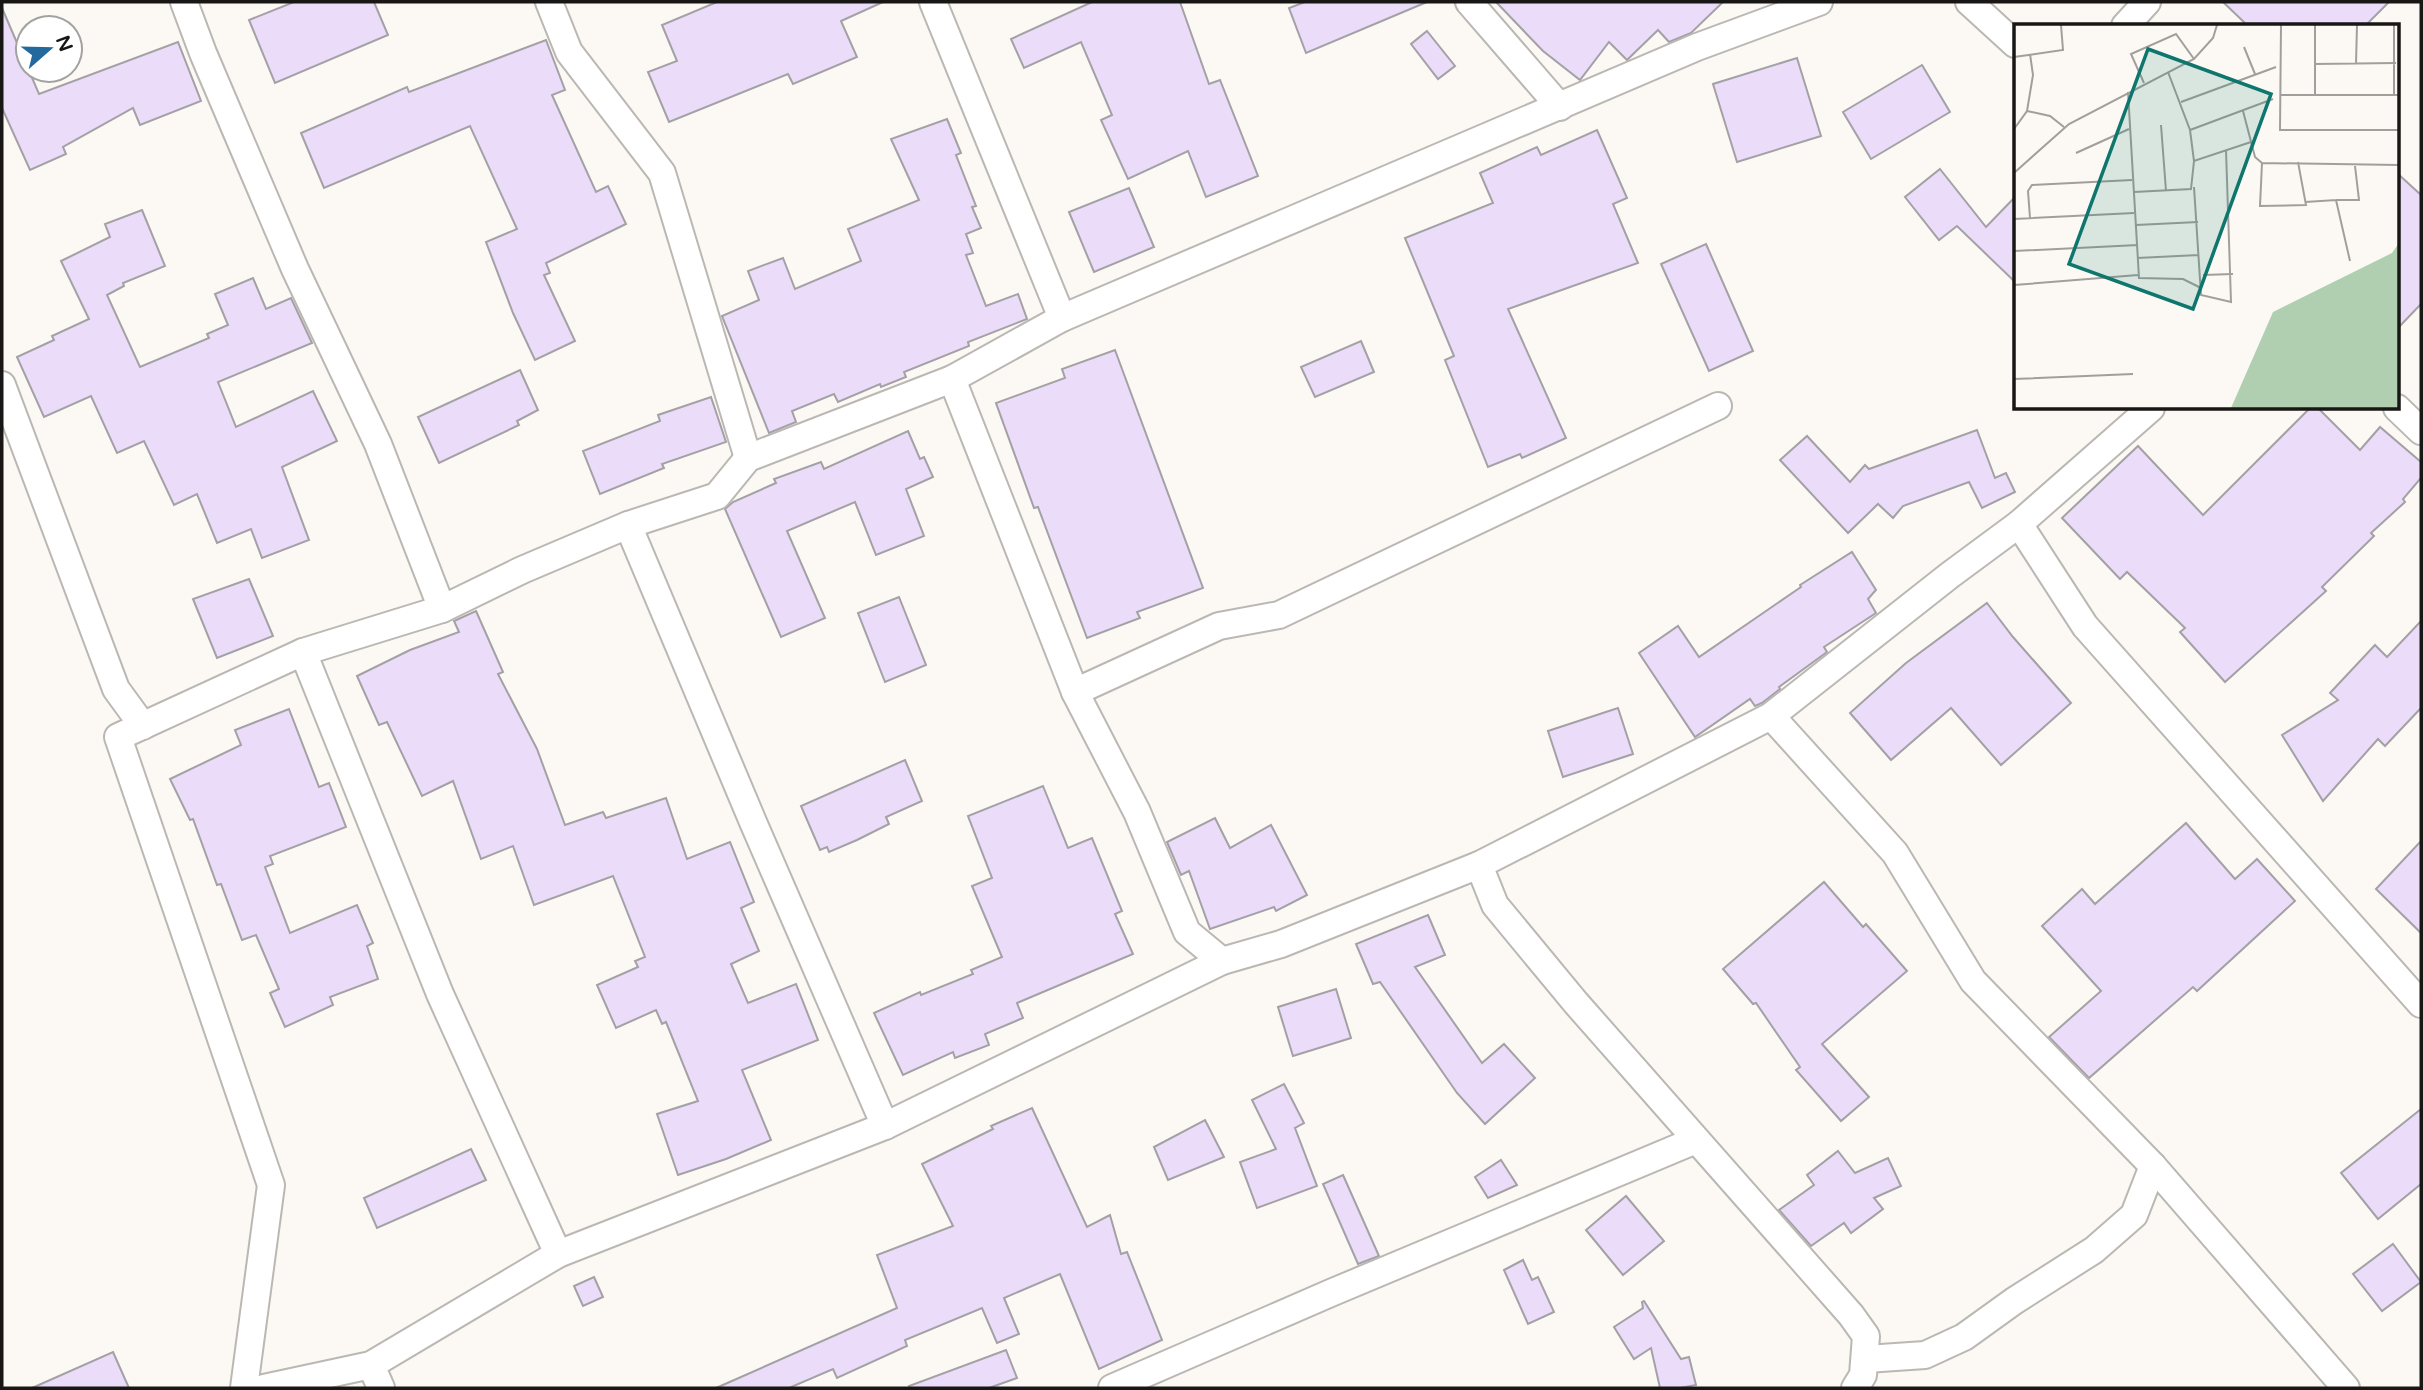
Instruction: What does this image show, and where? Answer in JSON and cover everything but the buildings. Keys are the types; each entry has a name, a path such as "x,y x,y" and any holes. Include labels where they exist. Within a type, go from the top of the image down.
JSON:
{"street":[{"path":"184,2 295,269 378,444 442,609"},
{"path":"549,2 569,52 662,173 748,458"},
{"path":"933,2 1062,318"},
{"path":"1469,2 1560,107"},
{"path":"244,1388 271,1185 118,737 303,652 442,609 522,570 628,525 717,496 748,458 952,379 1062,318 1697,47 1819,2"},
{"path":"1969,2 2014,43"},
{"path":"2127,24 2147,2"},
{"path":"952,379 1075,692 1137,812 1187,932 1222,961"},
{"path":"2,385 116,690 143,726"},
{"path":"1075,692 1219,626 1279,615 1718,406"},
{"path":"2398,409 2421,431"},
{"path":"264,1388 376,1377 558,1254 885,1126 1222,961 1281,944 1479,865 1771,716 2019,524 2149,410"},
{"path":"2019,524 2085,626 2421,1003"},
{"path":"628,525 885,1126"},
{"path":"303,652 440,994 558,1254"},
{"path":"1771,716 1895,853 1973,982 2153,1166 2346,1388"},
{"path":"1479,865 1495,905 1576,1003 1851,1315 1866,1336 1863,1375 1855,1388"},
{"path":"1112,1388 1696,1140"},
{"path":"1866,1359 1924,1355 1964,1337 2014,1301 2094,1250 2133,1215 2153,1166"}]}
